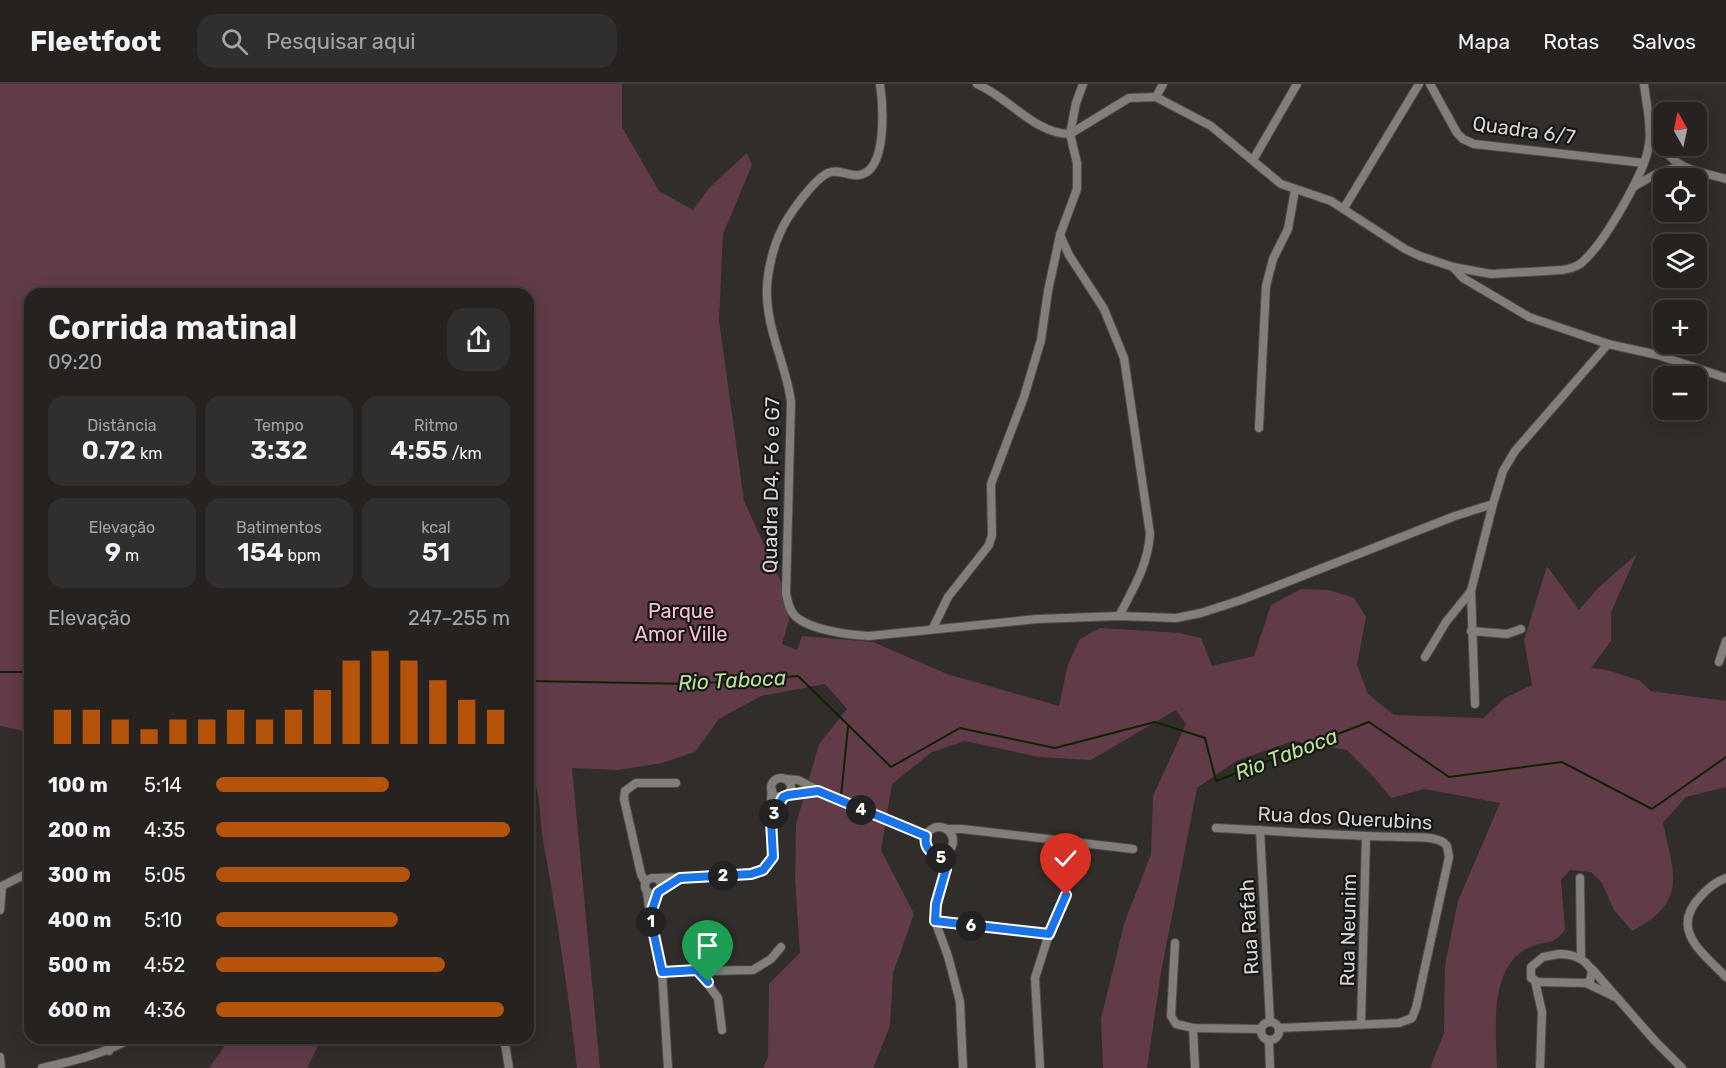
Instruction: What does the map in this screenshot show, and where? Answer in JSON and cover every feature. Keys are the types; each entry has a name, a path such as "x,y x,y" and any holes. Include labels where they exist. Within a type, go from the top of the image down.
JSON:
{"street":[{"name":"Quadra D4, F6 e G7","path":"880,84 883,134 874,164 870,170 859,175 829,172 814,184 779,234 767,285 770,324 789,386 791,402 786,594 792,612 801,620 850,635 869,636 933,628"},
{"path":"977,84 996,94 1052,132 1070,135 1129,98 1156,97 1211,126 1281,184 1321,197 1344,208 1406,249 1454,267 1491,274 1541,273 1573,268 1584,260 1597,244 1633,187 1653,148"},
{"path":"1083,84 1076,103 1070,135 1077,163 1077,189 1060,235 1048,291 1041,340 1024,397 991,484 992,535 988,545 948,597 933,628 1119,616 1176,618 1201,613 1241,600 1455,516 1493,504"},
{"path":"1156,97 1163,84"},
{"path":"1253,160 1297,84"},
{"path":"1344,208 1419,84"},
{"name":"Quadra 6/7","path":"1430,84 1457,133 1474,144 1646,158"},
{"path":"1644,84 1649,128 1646,158 1653,172"},
{"path":"1649,128 1653,135"},
{"path":"1670,156 1681,166 1726,179"},
{"path":"1674,168 1681,166"},
{"path":"1633,187 1653,176"},
{"path":"1259,428 1266,286 1273,259 1288,229 1295,190"},
{"path":"1060,235 1069,255 1104,309 1119,342 1124,358 1146,495 1150,534 1146,560 1119,616"},
{"path":"1454,267 1463,278 1528,316 1608,344 1658,355 1726,378"},
{"path":"1475,704 1471,591 1503,471 1515,451 1608,344"},
{"path":"1425,657 1446,622 1471,591"},
{"path":"1471,631 1507,634 1521,629"},
{"path":"1719,662 1726,641"},
{"path":"771,821 791,786 785,779"},
{"path":"652,879 667,876 680,878 751,874 763,870 773,857 772,784 776,780 798,780 818,791 926,836"},
{"path":"650,916 661,884 640,869 624,799 625,791 636,783 676,783"},
{"path":"772,790 775,795 786,796 818,791"},
{"path":"950,849 939,854 928,850 925,844 926,836 934,827 1133,849"},
{"name":"Rua dos Querubins","path":"1216,828 1440,840 1447,846 1449,852 1414,1013 1408,1020 1399,1023 1279,1028"},
{"path":"946,829 952,840"},
{"path":"962,829 952,840 936,904 935,921 948,956 960,1002 963,1068"},
{"name":"Rua Rafah","path":"1260,830 1270,1022"},
{"name":"Rua Neunim","path":"1361,1024 1366,837"},
{"path":"939,854 946,869"},
{"path":"0,910 4,884 24,875"},
{"path":"647,891 659,891 680,878"},
{"path":"1580,878 1581,959"},
{"path":"1726,878 1708,888 1693,905 1687,920 1689,935 1694,945 1726,977"},
{"path":"652,879 647,891 662,972 668,1068"},
{"path":"1040,1068 1035,1014 1035,978 1049,934 1066,895"},
{"path":"935,921 1049,934"},
{"path":"1175,943 1171,1016 1176,1024 1193,1028 1260,1029"},
{"path":"662,972 753,970 771,959 782,946"},
{"path":"1540,1068 1542,1012 1535,981 1530,974 1531,967 1543,957 1566,954 1581,959 1591,968 1682,1068"},
{"path":"1586,983 1592,979 1591,968"},
{"path":"697,970 718,998 723,1030"},
{"path":"1535,981 1586,983 1619,999"},
{"path":"1260,1029 1264,1024 1270,1022 1275,1023 1279,1028 1277,1037 1269,1041"},
{"path":"1193,1028 1195,1068"},
{"path":"1260,1029 1264,1039 1269,1041"},
{"path":"1269,1041 1270,1068"},
{"path":"109,1051 111,1044"},
{"path":"42,1068 84,1059 109,1051 121,1044"},
{"path":"505,1044 509,1068"},
{"path":"0,1057 2,1068"}],"green space":[{"name":"Parque Amor Ville","path":"0,84 622,84 622,127 659,191 693,210 709,188 747,153 752,165 723,234 719,320 744,501 781,582 789,620 782,644 797,650 802,636 873,642 947,674 1059,706 1068,664 1080,639 1100,628 1180,633 1201,638 1212,666 1254,656 1271,605 1301,589 1329,590 1354,598 1366,617 1357,665 1368,694 1394,715 1483,718 1505,698 1532,685 1524,640 1547,566 1579,610 1598,588 1637,554 1611,612 1611,641 1591,668 1607,670 1639,680 1651,691 1726,701 1726,787 1686,797 1663,823 1671,858 1673,886 1662,909 1632,931 1614,910 1602,883 1591,872 1570,870 1561,880 1565,930 1552,941 1530,947 1516,956 1507,968 1501,983 1496,1018 1497,1068 1430,1068 1444,1033 1445,965 1458,901 1500,803 1424,789 1391,798 1347,750 1293,741 1236,761 1197,788 1161,972 1147,1068 1103,1068 1101,1019 1124,924 1151,854 1153,796 1186,724 1176,710 1091,760 1039,757 965,741 932,752 892,784 881,850 914,914 893,973 890,1026 873,1068 763,1068 768,1057 769,984 800,953 795,879 796,824 819,744 847,709 825,684 761,696 719,719 695,752 662,763 618,770 572,768 600,1068 577,1068 566,982 534,781 534,288 24,288 24,731 0,726"},
{"path":"226,1044 319,1044 307,1068 209,1068"}],"waterway":[{"name":"Rio Taboca","path":"0,672 24,672"},
{"name":"Rio Taboca","path":"534,681 693,684 798,676 891,767 960,728 1055,748 1155,722 1205,738 1216,781 1369,722 1449,777 1562,762 1652,809 1726,757"},
{"path":"841,796 848,727"}],"route":[{"path":"708,982 697,970 662,972 650,916 658,892 680,878 751,874 763,870 773,857 771,821 783,797 795,793 818,791 854,808 926,836 927,847 931,852 939,854 946,869 936,904 935,921 1049,934 1066,895"}]}
